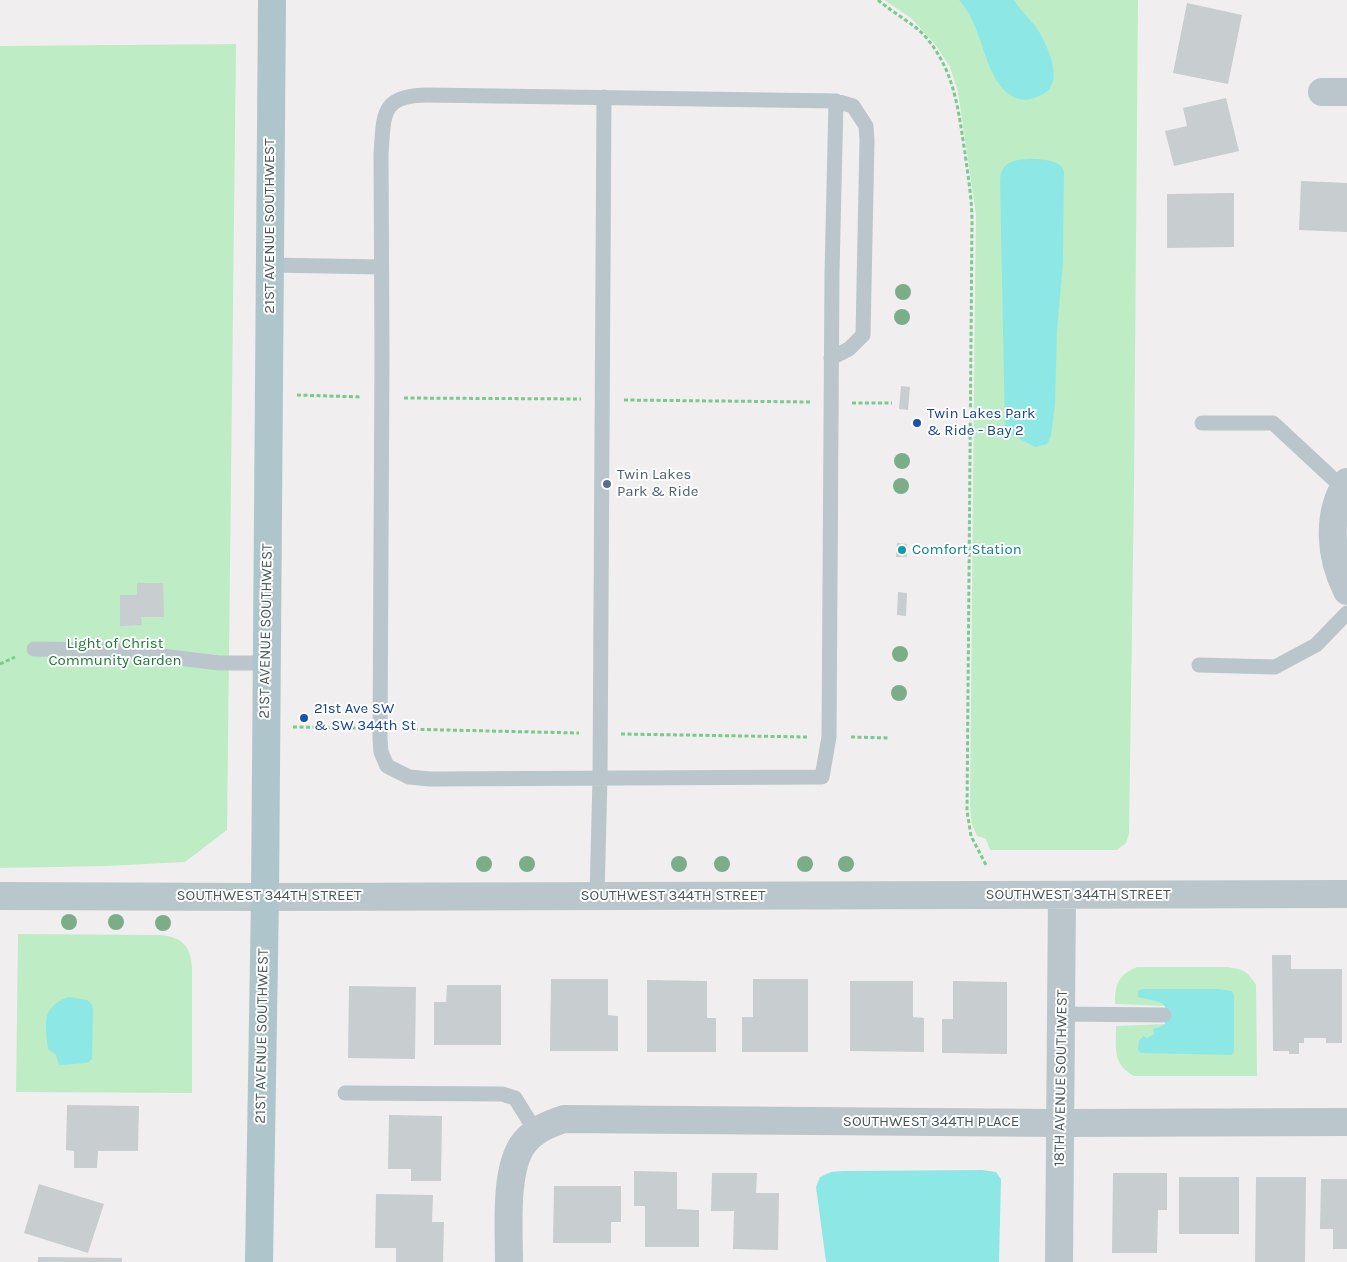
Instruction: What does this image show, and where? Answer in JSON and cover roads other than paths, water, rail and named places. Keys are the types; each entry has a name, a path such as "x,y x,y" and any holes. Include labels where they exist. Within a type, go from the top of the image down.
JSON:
{"main road":[{"name":"21ST AVENUE SOUTHWEST","path":"259,1262 272,0"}],"street":[{"path":"1345,485 1334,509 1333,540 1339,574 1347,591"},
{"name":"SOUTHWEST 344TH STREET","path":"0,896 1347,894"},
{"name":"18TH AVENUE SOUTHWEST","path":"1059,1262 1062,895"},
{"name":"SOUTHWEST 344TH PLACE","path":"530,1138 549,1124 564,1119 1060,1123 1347,1122"},
{"path":"509,1262 509,1195 515,1164 530,1138"}],"lane":[{"path":"831,358 849,349 863,335 867,140 866,126 853,106 836,101 604,97 417,95 397,99 387,112 383,129 381,154 380,746 387,766 409,777 430,779 822,778 828,737 831,358 836,101"},
{"path":"597,896 600,778 604,97"},
{"path":"270,265 381,267"},
{"path":"1202,423 1273,423 1345,485"},
{"path":"1199,665 1275,667 1316,645 1347,613"},
{"path":"34,649 112,650 219,663 266,663"},
{"path":"1061,1014 1164,1015"},
{"path":"345,1093 502,1094 515,1098 530,1138"}],"water":[{"path":"959,0 1014,0 1044,40 1054,74 1053,82 1047,91 1027,100 1016,98 1006,92 989,66 974,25 968,12"},
{"path":"1023,159 1037,159 1057,163 1063,168 1064,172 1063,262 1057,331 1055,405 1051,436 1047,444 1035,447 1005,429 1000,182 1003,169 1011,162"},
{"path":"1142,989 1219,989 1232,991 1234,995 1234,1052 1232,1055 1141,1053 1138,1050 1139,1040 1144,1036 1147,1038 1154,1034 1153,1029 1165,1024 1165,1006 1160,1002 1138,997 1138,991"},
{"path":"69,997 87,1000 92,1004 92,1059 87,1063 60,1065 56,1055 48,1049 46,1024 49,1011 53,1005"},
{"path":"982,1170 996,1172 1001,1179 999,1262 826,1262 816,1187 820,1177 831,1172 843,1171"}],"place":[{"name":"Twin Lakes Park & Ride - Bay 2","path":"917,423"},
{"name":"Twin Lakes Park & Ride","path":"607,484"},
{"name":"Comfort Station","path":"902,550"},
{"name":"21st Ave SW & SW 344th St","path":"304,718"}],"park label":[{"name":"Light of Christ Community Garden","path":"115,652"}]}
